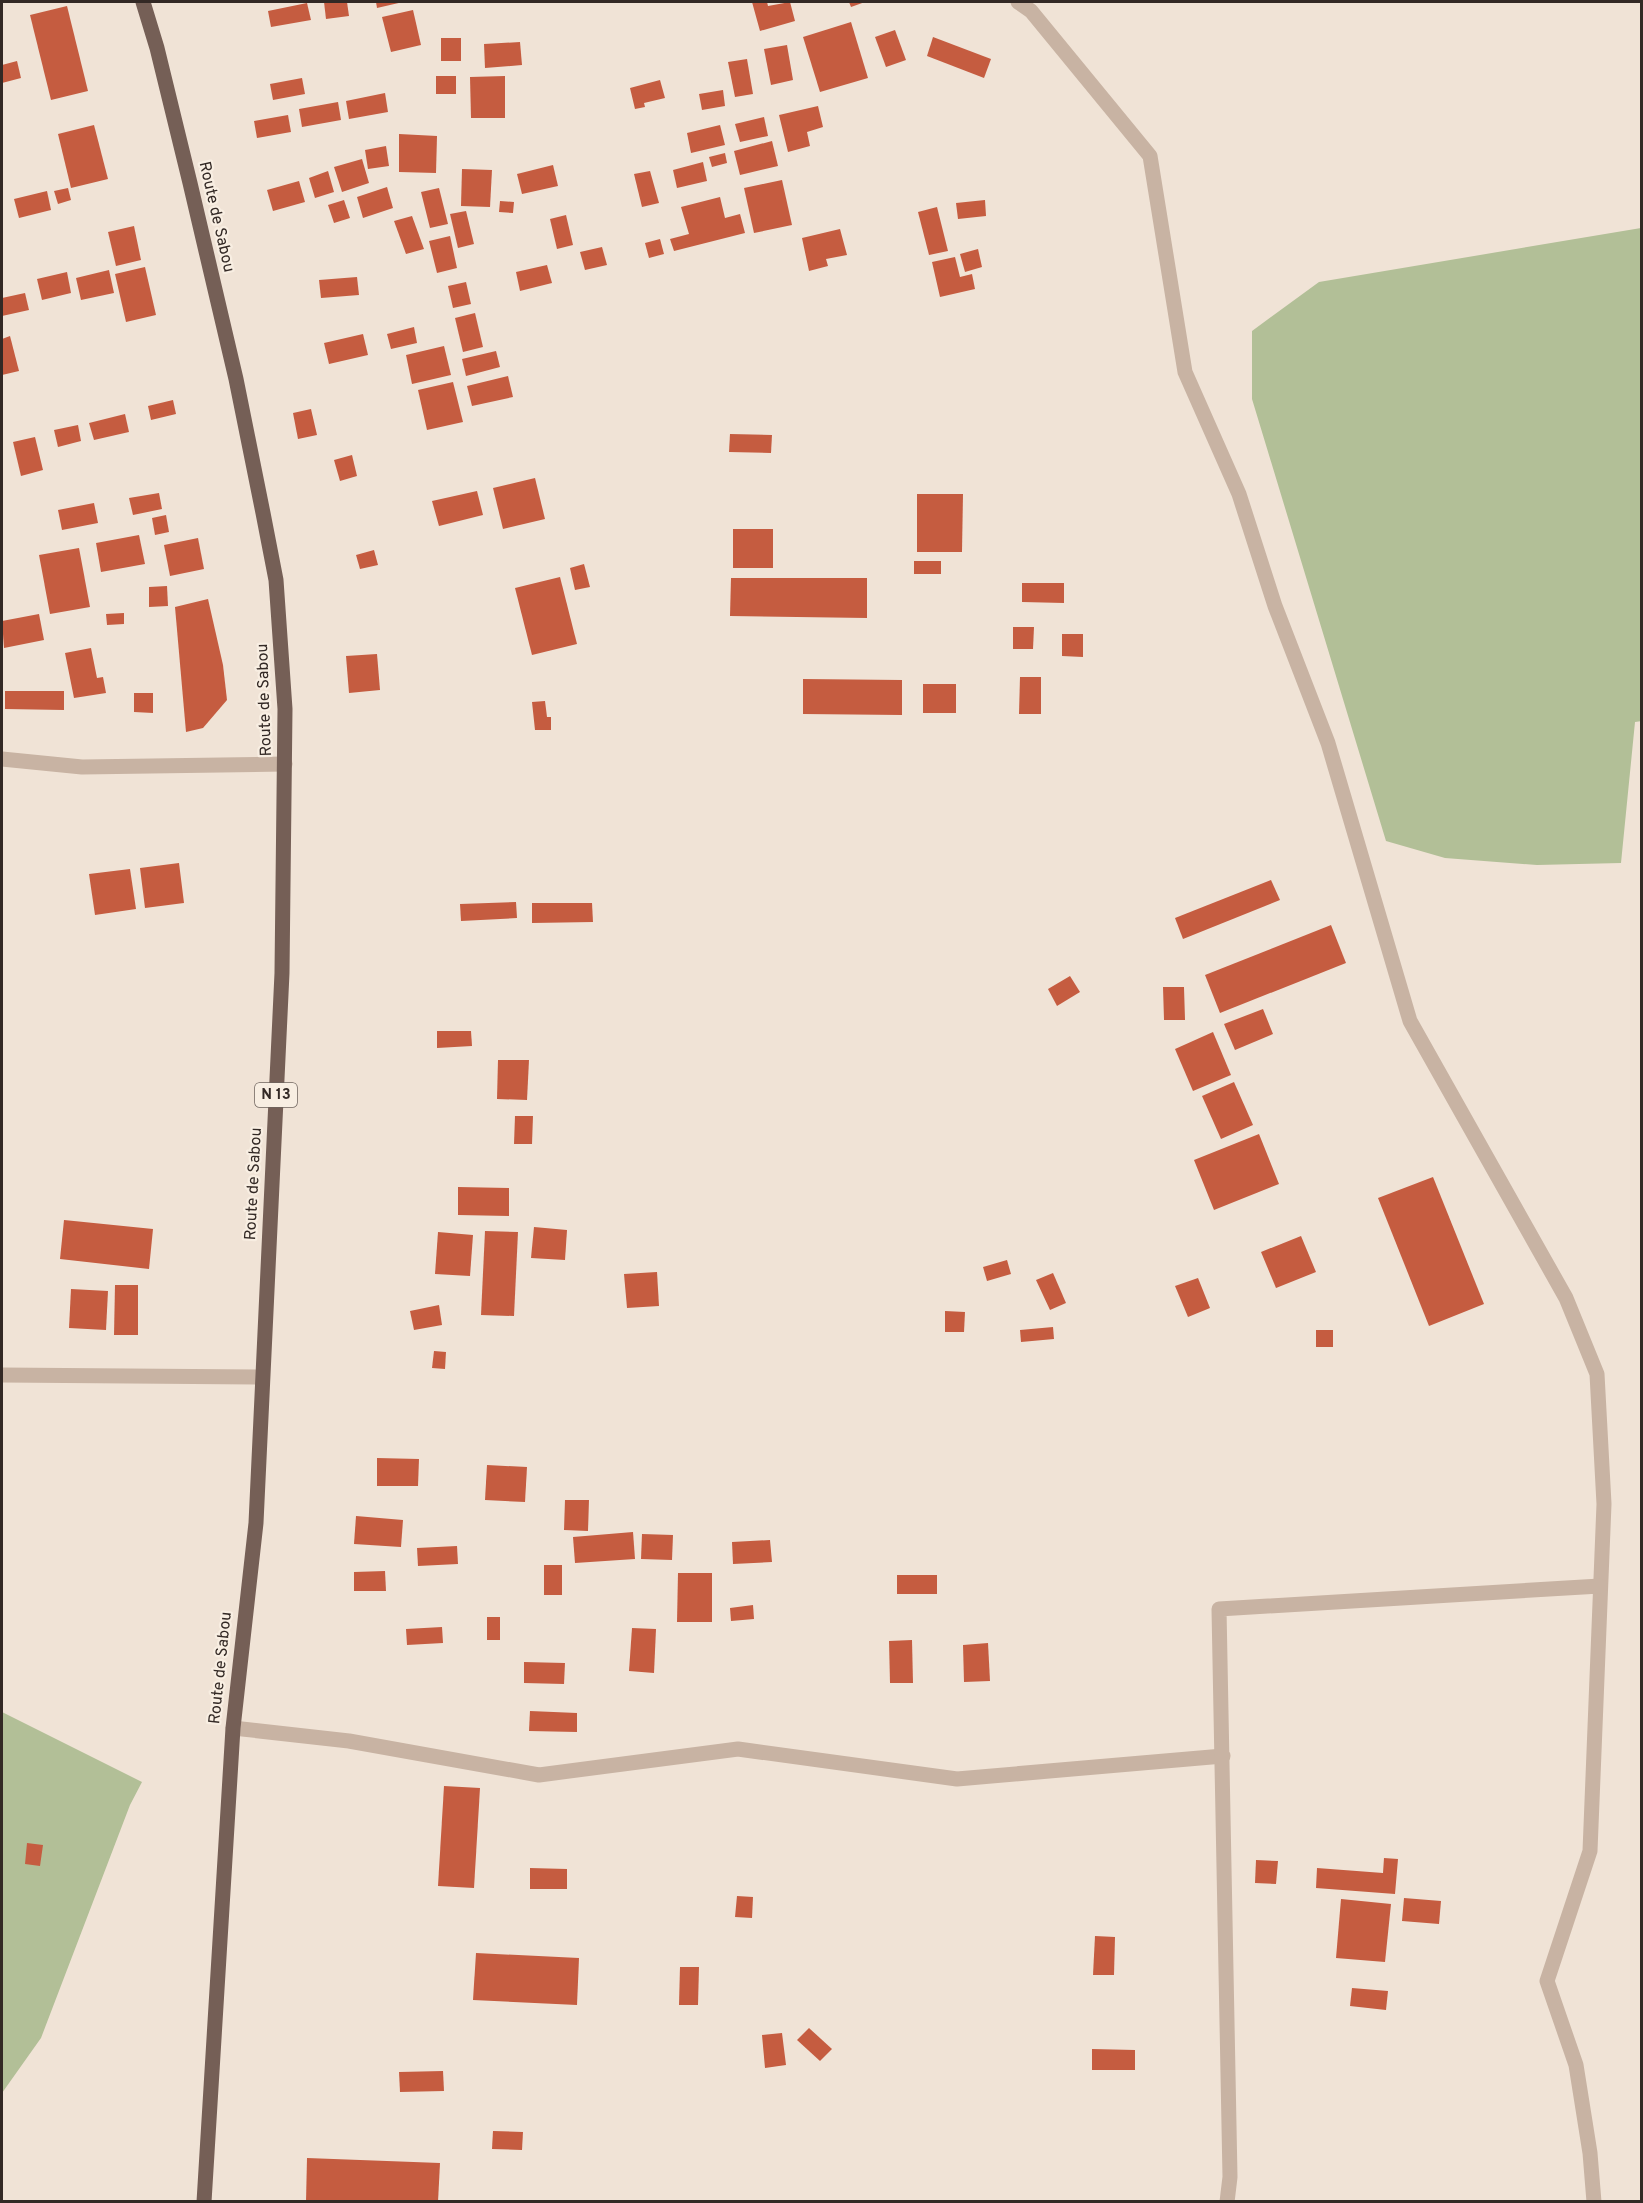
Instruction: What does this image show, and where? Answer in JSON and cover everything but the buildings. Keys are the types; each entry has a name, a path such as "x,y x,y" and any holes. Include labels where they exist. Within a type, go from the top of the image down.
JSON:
{"main road":[{"name":"Route de Sabou","path":"143,2 160,59 236,379 272,558 281,634 285,709 282,973 256,1523 232,1728 204,2202"}],"street":[{"path":"1018,2 1031,11 1150,156 1185,372 1239,494 1275,606 1328,743 1410,1021 1566,1298 1597,1374 1604,1504 1590,1851 1547,1981 1576,2065 1590,2153 1594,2202"},
{"path":"2,759 82,767 285,764"},
{"path":"2,1375 262,1377"},
{"path":"1227,2202 1230,2178 1220,1609 1600,1586"},
{"path":"232,1728 349,1741 539,1775 738,1749 957,1779 1223,1756"}],"green space":[{"path":"1641,228 1642,721 1635,722 1621,863 1537,865 1445,858 1386,841 1252,399 1252,331 1319,282"},
{"path":"2,1712 142,1782 130,1805 41,2038 2,2093"}]}
